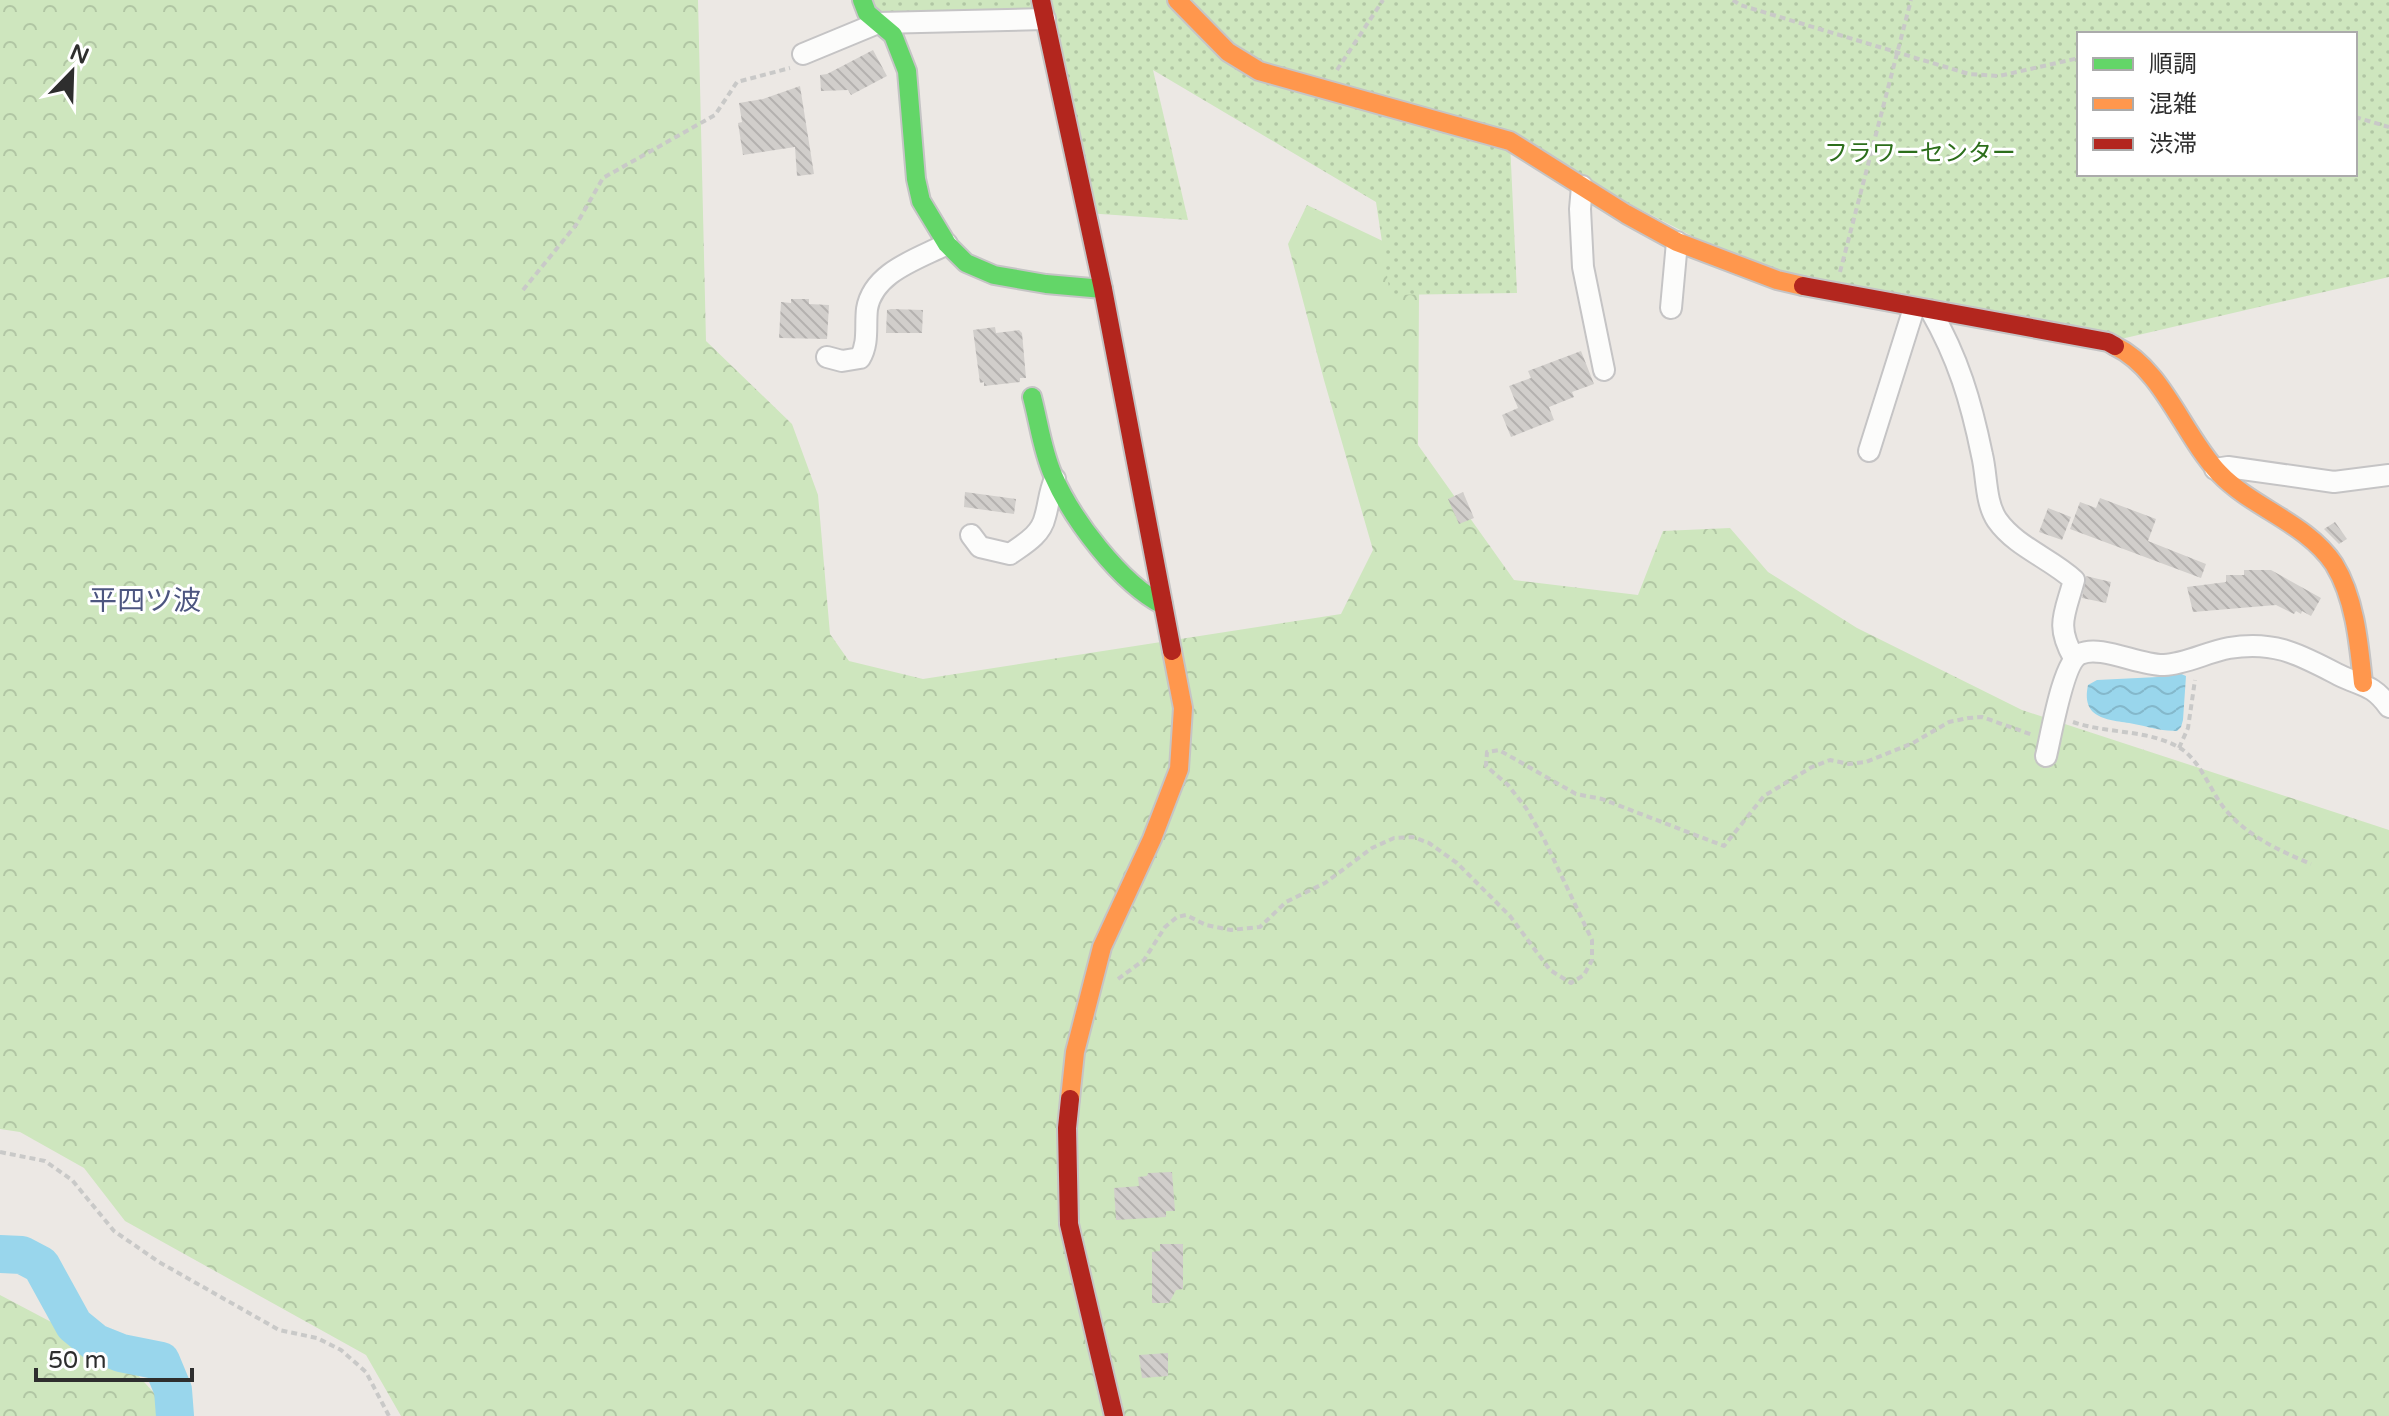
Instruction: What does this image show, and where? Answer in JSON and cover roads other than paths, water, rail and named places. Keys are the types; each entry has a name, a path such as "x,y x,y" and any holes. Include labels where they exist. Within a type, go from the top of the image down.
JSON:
{"street":[{"path":"862,0 867,13 893,35 907,71 916,179 921,201 947,244 966,263 994,275 1103,289"},
{"path":"1177,0 1244,64 1510,141 1677,242 1777,280 1834,294 2108,342 2126,351 2145,368 2215,469 2234,489 2301,532 2334,565 2346,593 2358,638 2363,683"},
{"path":"803,54 878,23 1043,10 1103,289 1183,708 1179,769 1152,839 1102,947 1075,1052 1067,1128 1069,1224 1114,1416"},
{"path":"1582,186 1583,267 1604,370"},
{"path":"1671,308 1677,242"},
{"path":"827,357 842,361 860,358 865,349 868,306 875,286 912,261 947,244"},
{"path":"1869,451 1922,310"},
{"path":"1922,310 1950,345 1966,385 1991,508 1997,519 2011,536 2074,580 2062,625 2064,640 2074,658"},
{"path":"1032,397 1063,497 1134,587 1153,602 1163,605"},
{"path":"2215,469 2228,467 2334,482 2389,475"},
{"path":"971,535 980,547 1010,554 1033,538 1045,521 1049,492 1055,479"},
{"path":"2046,756 2067,667 2081,653 2094,652 2164,665 2229,648 2272,646 2289,650 2340,676 2363,683 2383,698 2389,707"}],"water":[{"path":"2179,673 2186,676 2183,720 2177,731 2110,720 2094,713 2089,706 2088,685 2097,680"}],"waterway":[{"path":"0,1254 22,1255 41,1265 74,1325 96,1343 121,1353 161,1361 173,1390 175,1416"}],"district":[{"name":"平四ツ波","path":"145,600"}],"park label":[{"name":"フラワーセンター","path":"1920,153"}]}
